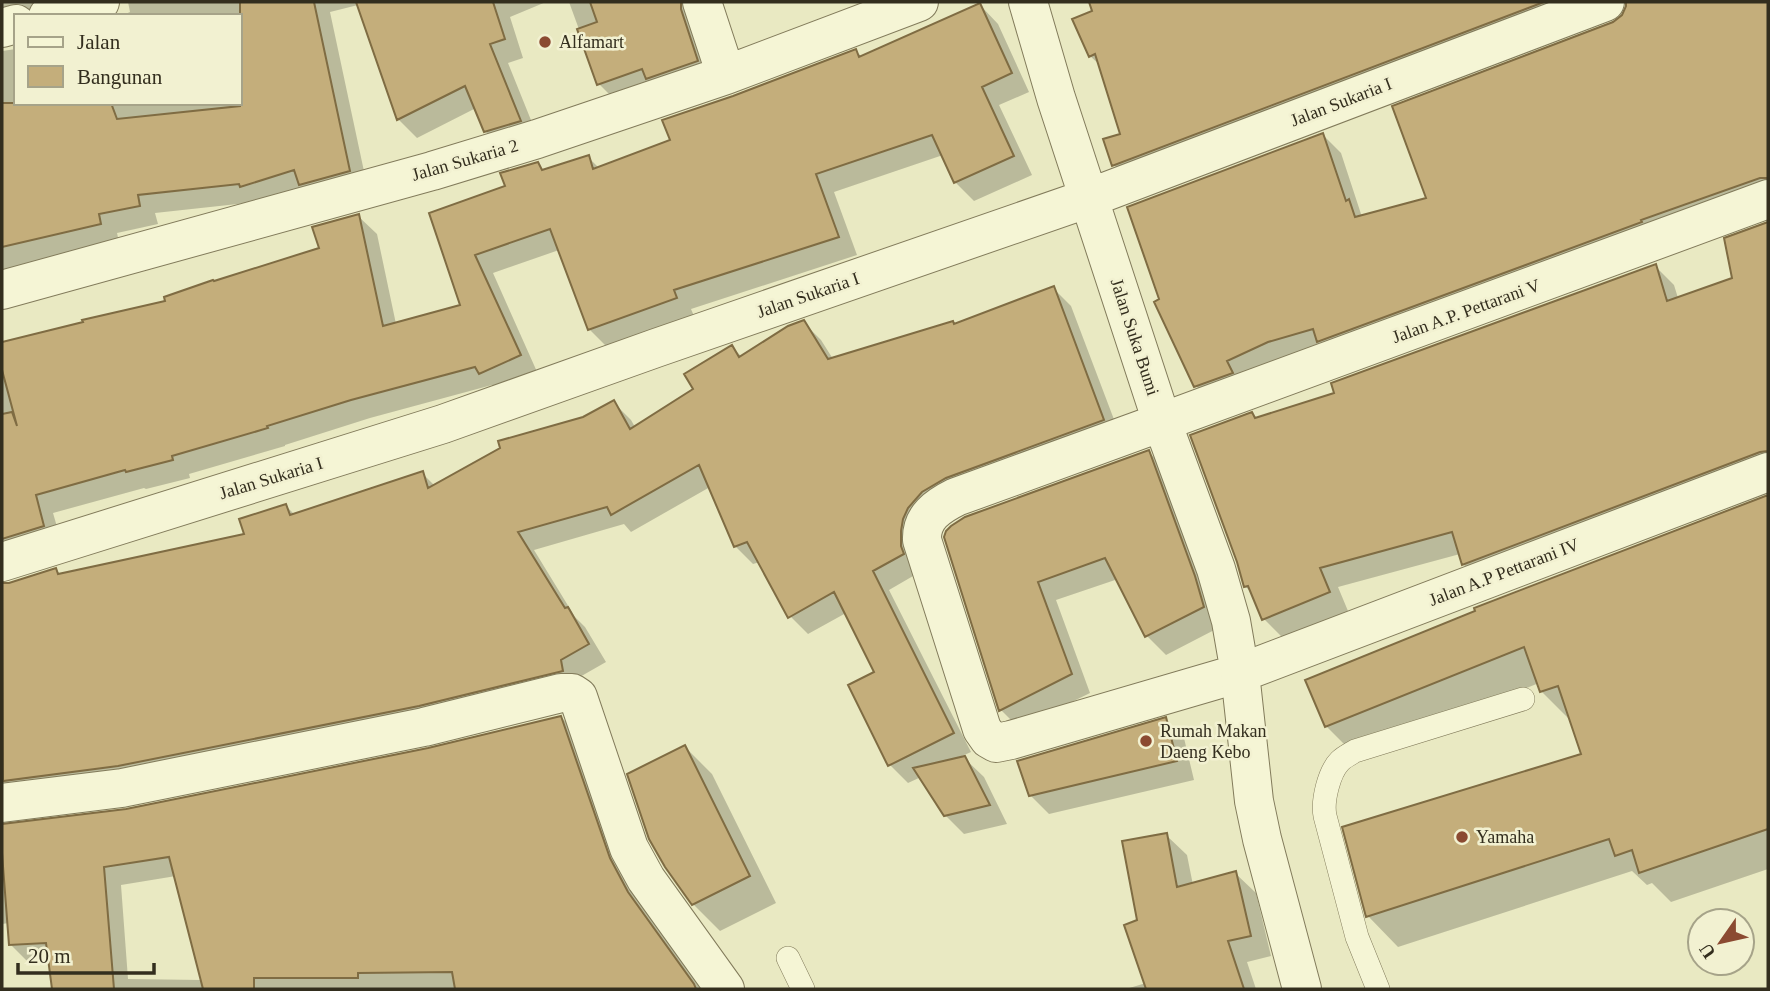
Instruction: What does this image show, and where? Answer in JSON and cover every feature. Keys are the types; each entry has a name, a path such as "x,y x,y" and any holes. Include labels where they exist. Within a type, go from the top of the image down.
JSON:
{"street":[{"path":"55,14 100,2"},
{"path":"702,2 726,75"},
{"name":"Jalan Sukaria 2","path":"2,290 432,171 550,135 726,75 919,2"},
{"name":"Jalan Suka Bumi","path":"1028,2 1089,198 1163,422 1216,569 1231,621 1240,673 1254,801 1302,989"},
{"name":"Jalan Sukaria I","path":"2,562 443,424 1089,198 1605,2"},
{"name":"Jalan A.P. Pettarani V","path":"1240,673 996,743 989,739 982,729 922,540 922,531 931,513 956,497 1768,199"},
{"name":"Jalan A.P Pettarani IV","path":"1240,673 1768,472"},
{"path":"2,803 122,788 424,727 561,693 572,693 578,697 629,848 646,879 725,989"}],"lane":[{"path":"1378,989 1357,937 1325,816 1324,801 1336,766 1342,758 1355,751 1523,699"},
{"path":"788,958 803,989"}],"building":[{"path":"240,2 314,2 350,171 299,185 294,170 240,187 239,184 138,195 140,206 99,214 101,224 2,247 2,103 112,105 117,119 240,106"},
{"path":"356,2 493,2 505,39 490,44 521,121 484,132 465,86 397,120"},
{"path":"590,2 681,2 698,61 646,79 642,69 597,85 577,29 597,22"},
{"path":"1089,2 1544,2 1112,166 1103,139 1120,134 1095,54 1089,57 1072,19 1092,11"},
{"path":"1626,2 1768,2 1768,178 1760,178 1641,220 1642,222 1317,342 1313,329 1268,342 1227,361 1233,373 1194,387 1154,302 1159,299 1127,207 1323,133 1346,201 1349,199 1355,217 1426,198 1392,106 1613,22 1622,15"},
{"path":"980,3 1012,73 982,87 1014,156 954,183 932,135 816,174 839,237 674,290 677,298 588,330 550,229 475,255 521,355 479,374 475,367 351,400 172,456 173,460 126,472 125,470 36,495 44,526 2,539 2,414 12,412 17,426 2,370 2,342 165,301 164,297 213,280 319,248 312,227 359,214 383,326 460,305 429,213 505,186 500,173 538,162 542,170 589,155 593,169 670,140 662,120 856,49 859,57"},
{"path":"1768,222 1768,451 1462,565 1452,532 1320,568 1330,592 1262,620 1248,586 1244,587 1190,435 1252,412 1255,418 1334,393 1331,383 1656,264 1667,301 1732,278 1724,238"},
{"path":"1054,286 1104,420 946,478 922,492 908,508 901,531 904,554 873,571 954,733 888,766 848,685 874,672 834,592 788,618 747,542 734,547 699,465 611,515 607,507 518,532 589,644 561,660 563,671 419,706 118,766 3,781 2,583 56,568 58,574 244,534 239,519 286,504 290,515 423,471 428,488 500,448 498,441 583,417 614,400 630,429 693,389 684,374 732,345 739,357 788,326 804,320 828,359 953,321 954,324"},
{"path":"1149,450 1204,607 1145,637 1105,558 1038,582 1072,674 999,711 944,537 946,531 965,517"},
{"path":"1768,495 1768,829 1639,873 1632,850 1615,856 1609,839 1366,917 1342,827 1581,754 1558,686 1540,692 1524,647 1325,727 1305,680 1475,611 1474,608"},
{"path":"561,716 610,858 628,892 696,989 455,989 452,972 358,973 358,978 254,978 254,989 203,989 169,857 104,867 114,989 52,989 46,943 9,945 2,824 126,809 428,748"},
{"path":"1166,717 1177,761 1029,796 1017,761"},
{"path":"685,745 750,876 692,905 649,839 627,774"},
{"path":"965,756 990,805 944,816 913,768"},
{"path":"1167,833 1177,887 1236,871 1251,936 1228,941 1244,989 1146,989 1124,925 1137,920 1122,841"}],"place":[{"name":"Alfamart","path":"545,42"},
{"name":"Rumah Makan Daeng Kebo","path":"1146,741"},
{"name":"Yamaha","path":"1462,837"}]}
